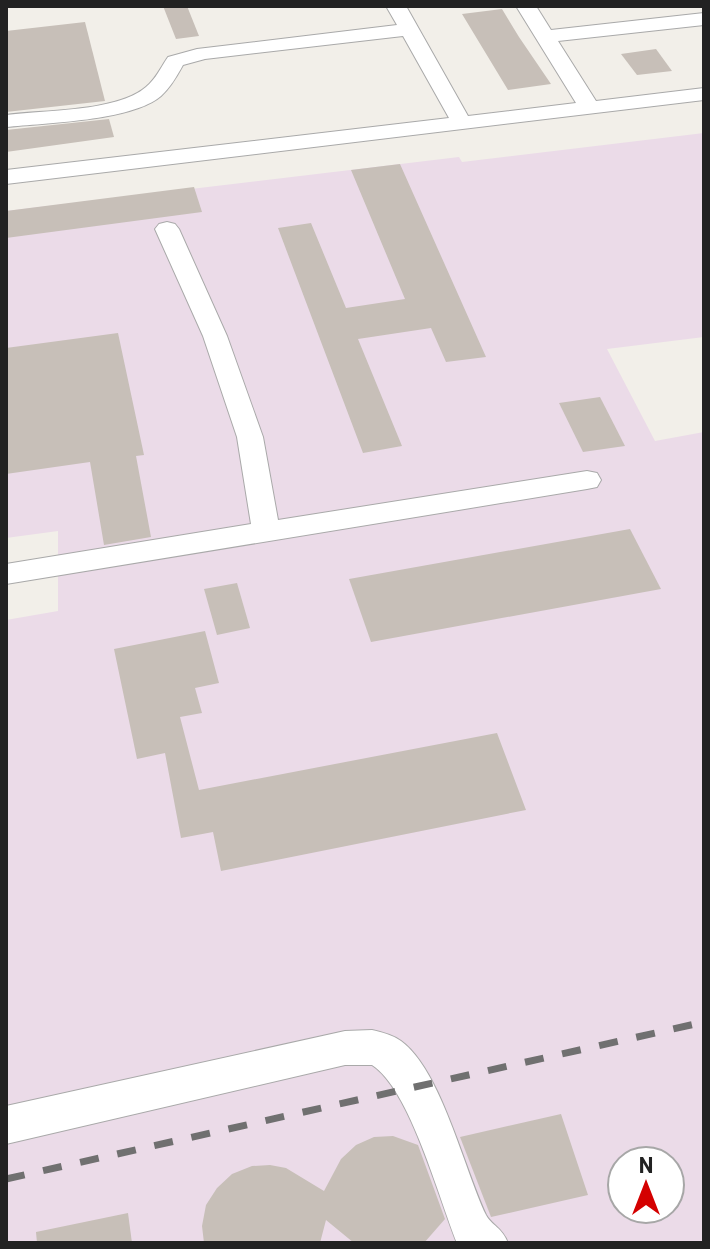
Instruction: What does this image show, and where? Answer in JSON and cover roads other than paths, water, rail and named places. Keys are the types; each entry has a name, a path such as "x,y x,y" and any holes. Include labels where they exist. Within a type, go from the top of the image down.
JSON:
{"street":[{"path":"396,6 462,123"},
{"path":"526,6 590,108"},
{"path":"545,37 704,19"},
{"path":"6,121 128,104 148,95 165,79 175,61 204,53 409,29"},
{"path":"6,177 704,94"},
{"path":"167,229 215,336 250,437 266,532"},
{"path":"6,574 587,480"},
{"path":"6,1125 345,1048 371,1046 390,1055 404,1072 427,1116 473,1233 488,1243"}],"railway":[{"path":"6,1179 704,1022"}]}
